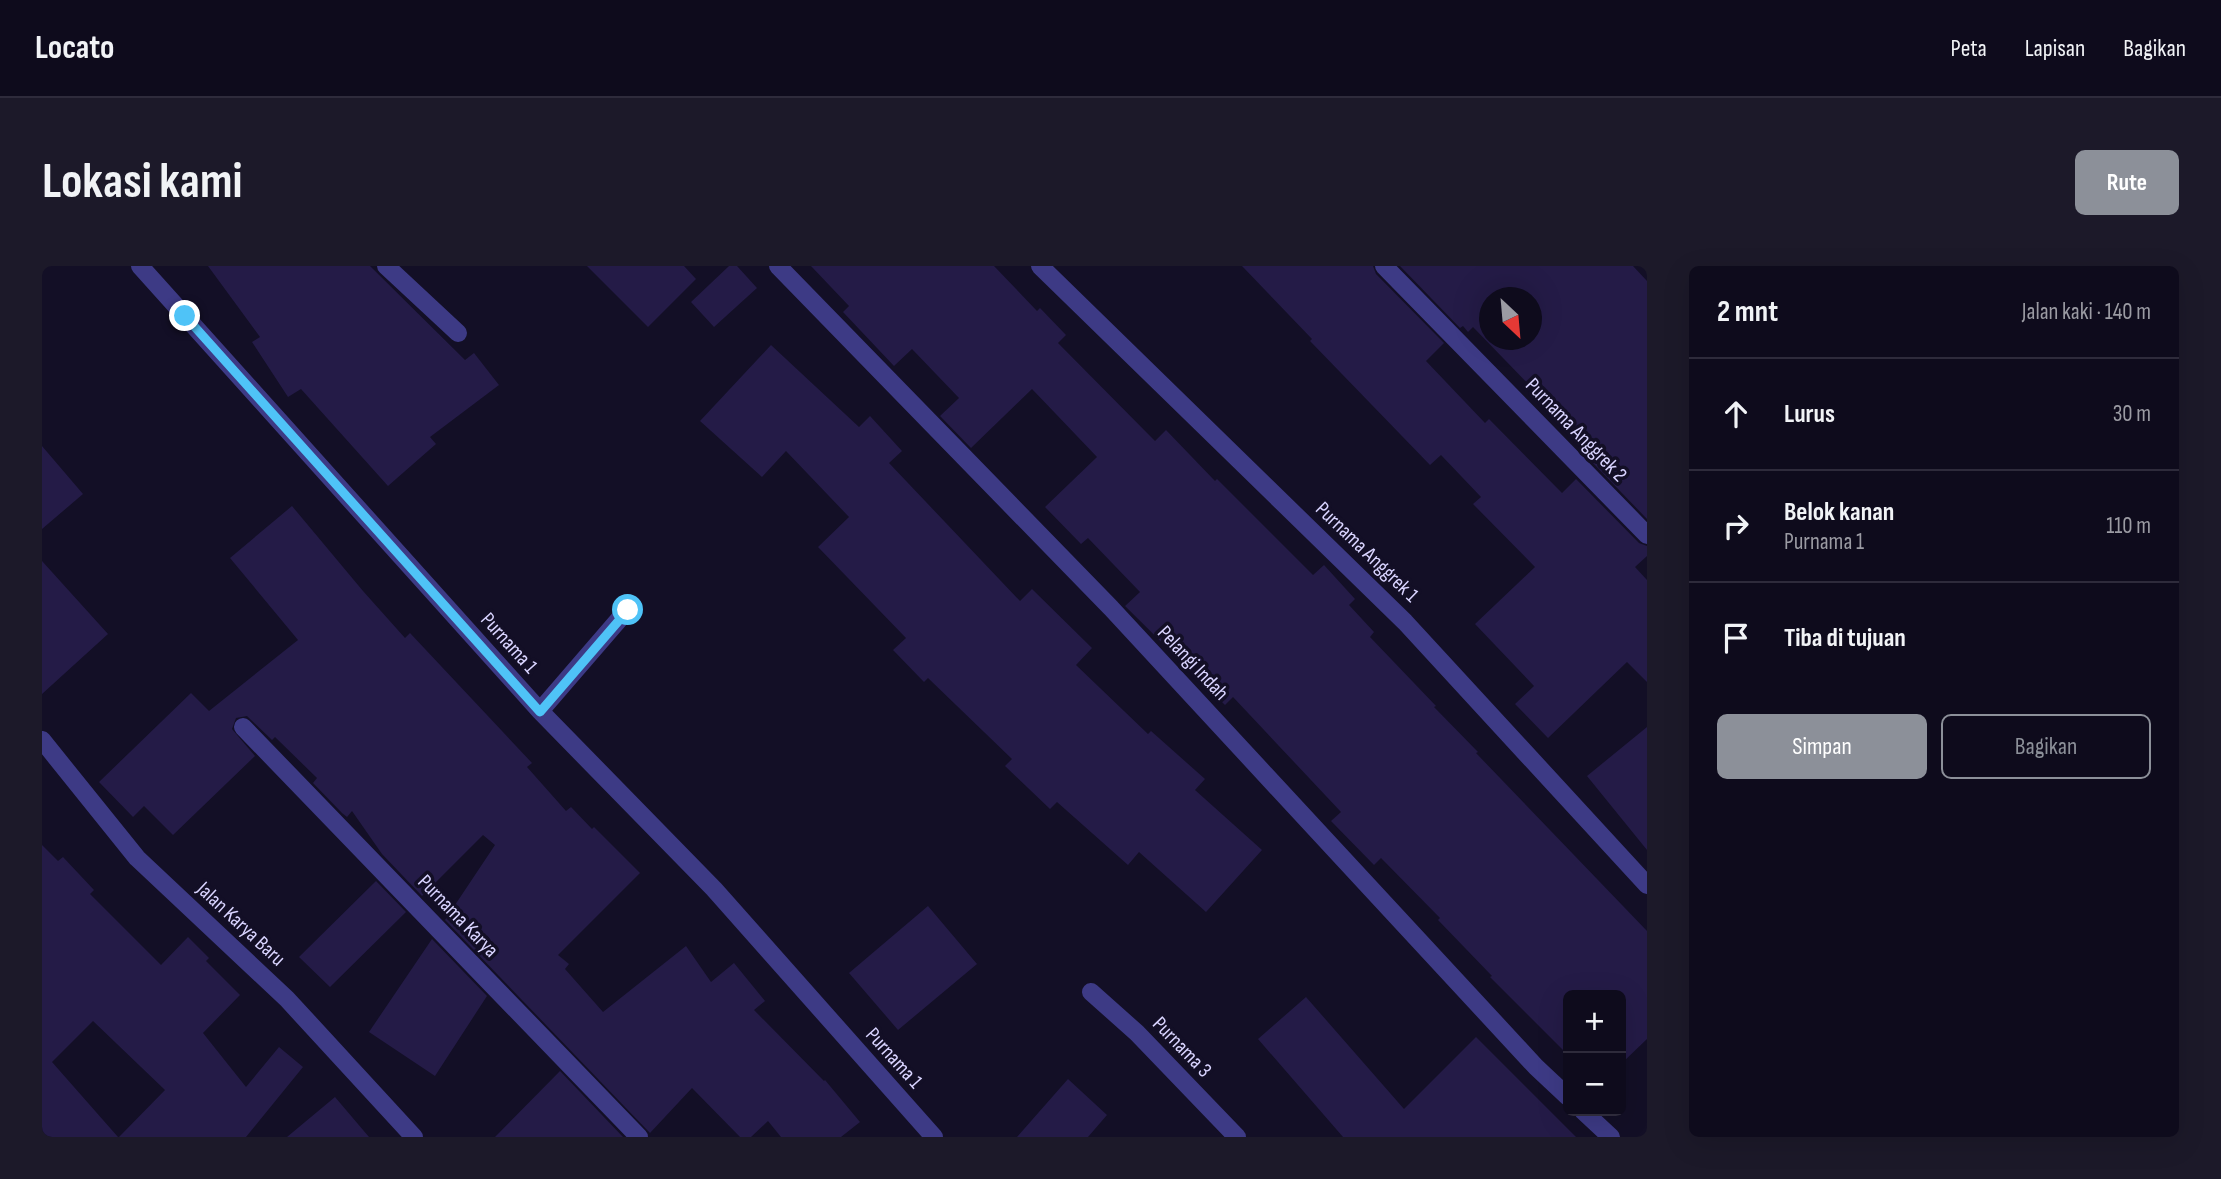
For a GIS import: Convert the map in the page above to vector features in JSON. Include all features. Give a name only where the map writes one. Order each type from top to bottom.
[{"type":"street","name":"Purnama 1","points":[[140,266],[540,712],[714,889],[934,1137]]},
{"type":"street","points":[[386,266],[458,333]]},
{"type":"street","name":"Pelangi Indah","points":[[778,266],[1111,608],[1536,1067],[1563,1092]]},
{"type":"street","name":"Purnama Anggrek 1","points":[[1040,266],[1405,622],[1647,885]]},
{"type":"street","name":"Purnama Anggrek 2","points":[[1384,266],[1647,535]]},
{"type":"street","points":[[540,712],[628,610]]},
{"type":"street","name":"Purnama Karya","points":[[243,727],[639,1137]]},
{"type":"street","name":"Jalan Karya Baru","points":[[42,740],[137,858],[287,999],[414,1137]]},
{"type":"street","name":"Purnama 3","points":[[1091,992],[1137,1033],[1237,1137]]},
{"type":"street","points":[[1588,1116],[1610,1136]]},
{"type":"building","points":[[208,266],[370,266],[465,360],[474,353],[499,385],[430,437],[436,444],[388,486],[301,389],[288,397],[252,342],[260,337]]},
{"type":"building","points":[[587,266],[684,266],[696,279],[648,327]]},
{"type":"building","points":[[729,266],[737,266],[757,288],[714,327],[691,302]]},
{"type":"building","points":[[811,266],[994,266],[1037,311],[1040,308],[1066,335],[1058,343],[1155,441],[1166,430],[1313,575],[1324,565],[1355,599],[1349,605],[1374,632],[1370,637],[1478,752],[1476,753],[1647,931],[1647,1039],[1626,1059],[1626,990],[1563,990],[1563,1050],[1490,977],[1492,976],[1438,920],[1440,918],[1381,858],[1374,865],[1331,821],[1341,812],[1233,697],[1225,705],[1125,606],[1140,592],[1088,538],[1081,544],[1045,507],[1097,457],[1032,389],[971,448],[940,416],[959,398],[912,349],[894,366],[843,312],[849,306]]},
{"type":"building","points":[[1242,266],[1373,266],[1376,274],[1444,343],[1426,361],[1485,423],[1489,419],[1562,493],[1576,479],[1639,543],[1647,546],[1647,556],[1635,567],[1647,580],[1647,682],[1627,662],[1548,738],[1515,704],[1534,686],[1475,624],[1535,567],[1473,504],[1481,497],[1441,455],[1430,465]]},
{"type":"building","points":[[1400,266],[1633,266],[1647,281],[1647,519],[1593,463],[1599,457],[1495,350],[1542,350],[1542,287],[1479,287],[1479,333],[1473,327],[1468,332],[1463,326],[1460,328]]},
{"type":"building","points":[[771,345],[859,427],[870,416],[902,451],[889,463],[1020,601],[1032,589],[1092,648],[1076,665],[1148,734],[1151,731],[1205,779],[1195,790],[1262,850],[1206,912],[1139,852],[1128,865],[1057,802],[1050,809],[1005,766],[1012,759],[928,678],[924,682],[893,650],[906,638],[818,547],[849,517],[786,451],[762,477],[700,421]]},
{"type":"building","points":[[42,446],[83,494],[42,529]]},
{"type":"building","points":[[292,506],[405,638],[410,633],[532,763],[527,767],[566,811],[571,807],[640,873],[558,955],[569,964],[565,969],[603,1012],[686,946],[711,982],[734,963],[765,1001],[754,1010],[825,1080],[860,1122],[841,1137],[781,1137],[768,1121],[751,1137],[740,1137],[692,1088],[650,1133],[445,920],[495,845],[483,835],[422,896],[382,854],[352,811],[347,817],[342,813],[313,783],[317,778],[275,737],[272,740],[247,716],[236,718],[232,729],[255,756],[173,835],[144,806],[133,817],[99,782],[191,693],[209,711],[298,640],[230,558]]},
{"type":"building","points":[[42,561],[108,634],[42,694]]},
{"type":"building","points":[[1647,727],[1647,850],[1587,776]]},
{"type":"building","points":[[42,845],[58,861],[63,857],[94,890],[90,894],[161,965],[188,937],[209,958],[206,961],[240,995],[203,1033],[246,1087],[279,1047],[303,1067],[246,1137],[119,1137],[165,1090],[93,1021],[52,1062],[118,1137],[42,1137]]},
{"type":"building","points":[[376,881],[406,912],[330,987],[299,957]]},
{"type":"building","points":[[928,906],[977,964],[898,1030],[849,973]]},
{"type":"building","points":[[432,939],[487,996],[435,1076],[369,1032]]},
{"type":"building","points":[[1306,997],[1404,1109],[1476,1037],[1576,1137],[1343,1137],[1258,1039]]},
{"type":"building","points":[[560,1071],[623,1137],[495,1137]]},
{"type":"building","points":[[1068,1079],[1107,1115],[1088,1137],[1017,1137]]},
{"type":"building","points":[[335,1097],[369,1137],[287,1137]]},
{"type":"route","points":[[185,316],[540,712],[628,610]]}]
